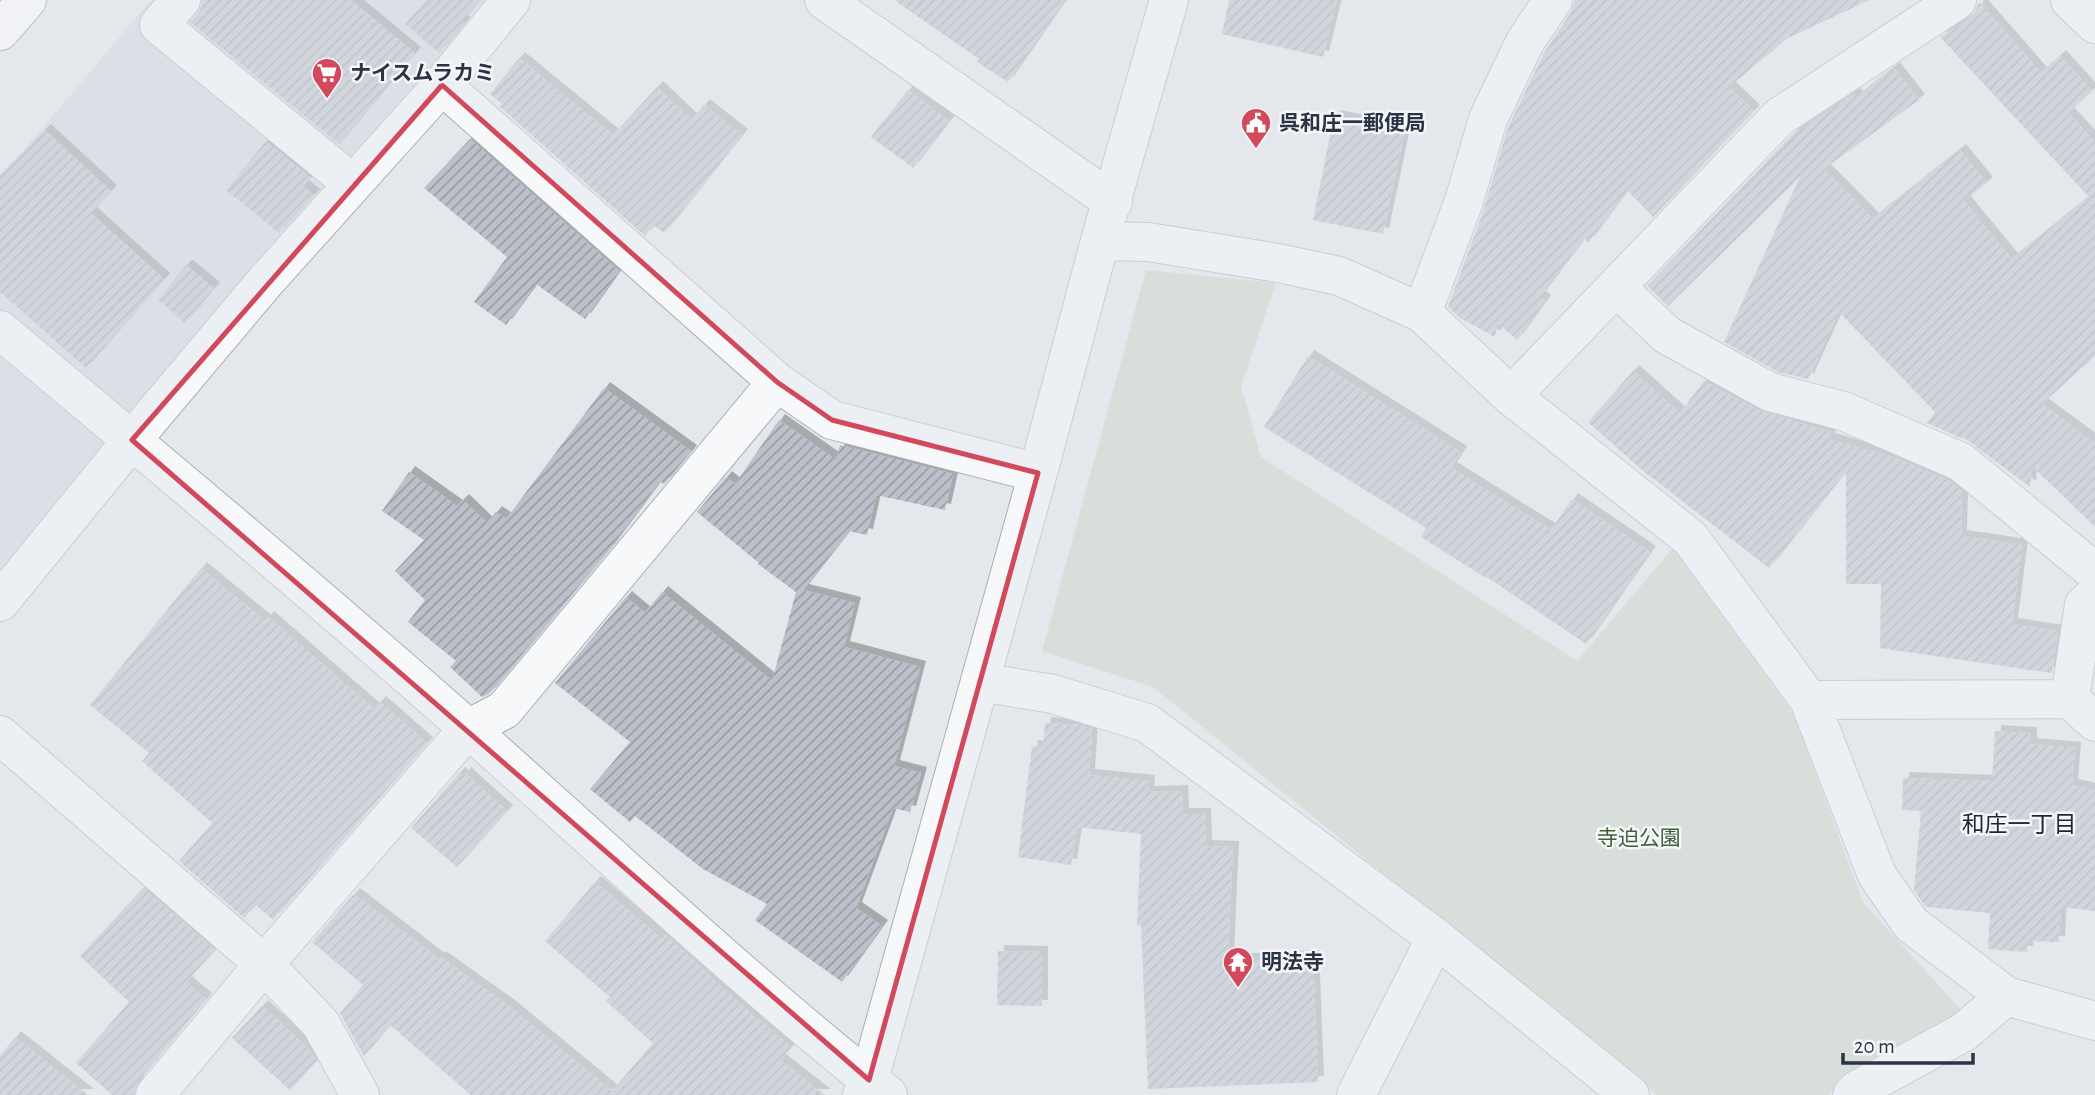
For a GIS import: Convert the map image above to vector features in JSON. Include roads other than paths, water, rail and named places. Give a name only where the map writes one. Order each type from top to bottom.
[{"type":"highway","points":[[0,31],[27,0]]},
{"type":"street","points":[[0,602],[265,282],[339,172],[442,85],[511,0]]},
{"type":"street","points":[[824,0],[1113,202]]},
{"type":"street","points":[[0,330],[468,729],[873,1090],[980,682],[1100,241],[1169,0]]},
{"type":"street","points":[[1422,313],[1464,201],[1488,119],[1525,42],[1553,0]]},
{"type":"street","points":[[1511,396],[1779,117],[1957,0]]},
{"type":"street","points":[[2070,0],[2095,24]]},
{"type":"street","points":[[176,5],[159,25],[339,172]]},
{"type":"street","points":[[442,85],[777,382],[832,420],[1038,473]]},
{"type":"street","points":[[1100,241],[1148,242],[1278,263],[1339,276],[1422,313],[1511,396],[1690,538],[1809,700],[1877,875],[1912,924],[2006,996],[2095,1021]]},
{"type":"street","points":[[1616,287],[1667,335],[1770,392],[1843,411],[1962,462],[2095,572]]},
{"type":"street","points":[[155,1095],[264,964],[468,729],[503,710],[777,382]]},
{"type":"street","points":[[1809,700],[2083,711],[2084,605],[2095,595]]},
{"type":"street","points":[[980,682],[1053,694],[1147,723],[1436,938],[1630,1095]]},
{"type":"street","points":[[0,735],[264,964],[321,1024],[360,1095]]},
{"type":"street","points":[[1356,1095],[1436,938]]},
{"type":"street","points":[[1852,1095],[1965,1032],[2006,996]]},
{"type":"place","name":"ナイスムラカミ","points":[[327,100]]},
{"type":"place","name":"呉和庄一郵便局","points":[[1256,150]]},
{"type":"place","name":"明法寺","points":[[1238,989]]},
{"type":"district","name":"和庄一丁目","points":[[2019,824]]},
{"type":"park label","name":"寺迫公園","points":[[1639,838]]}]
